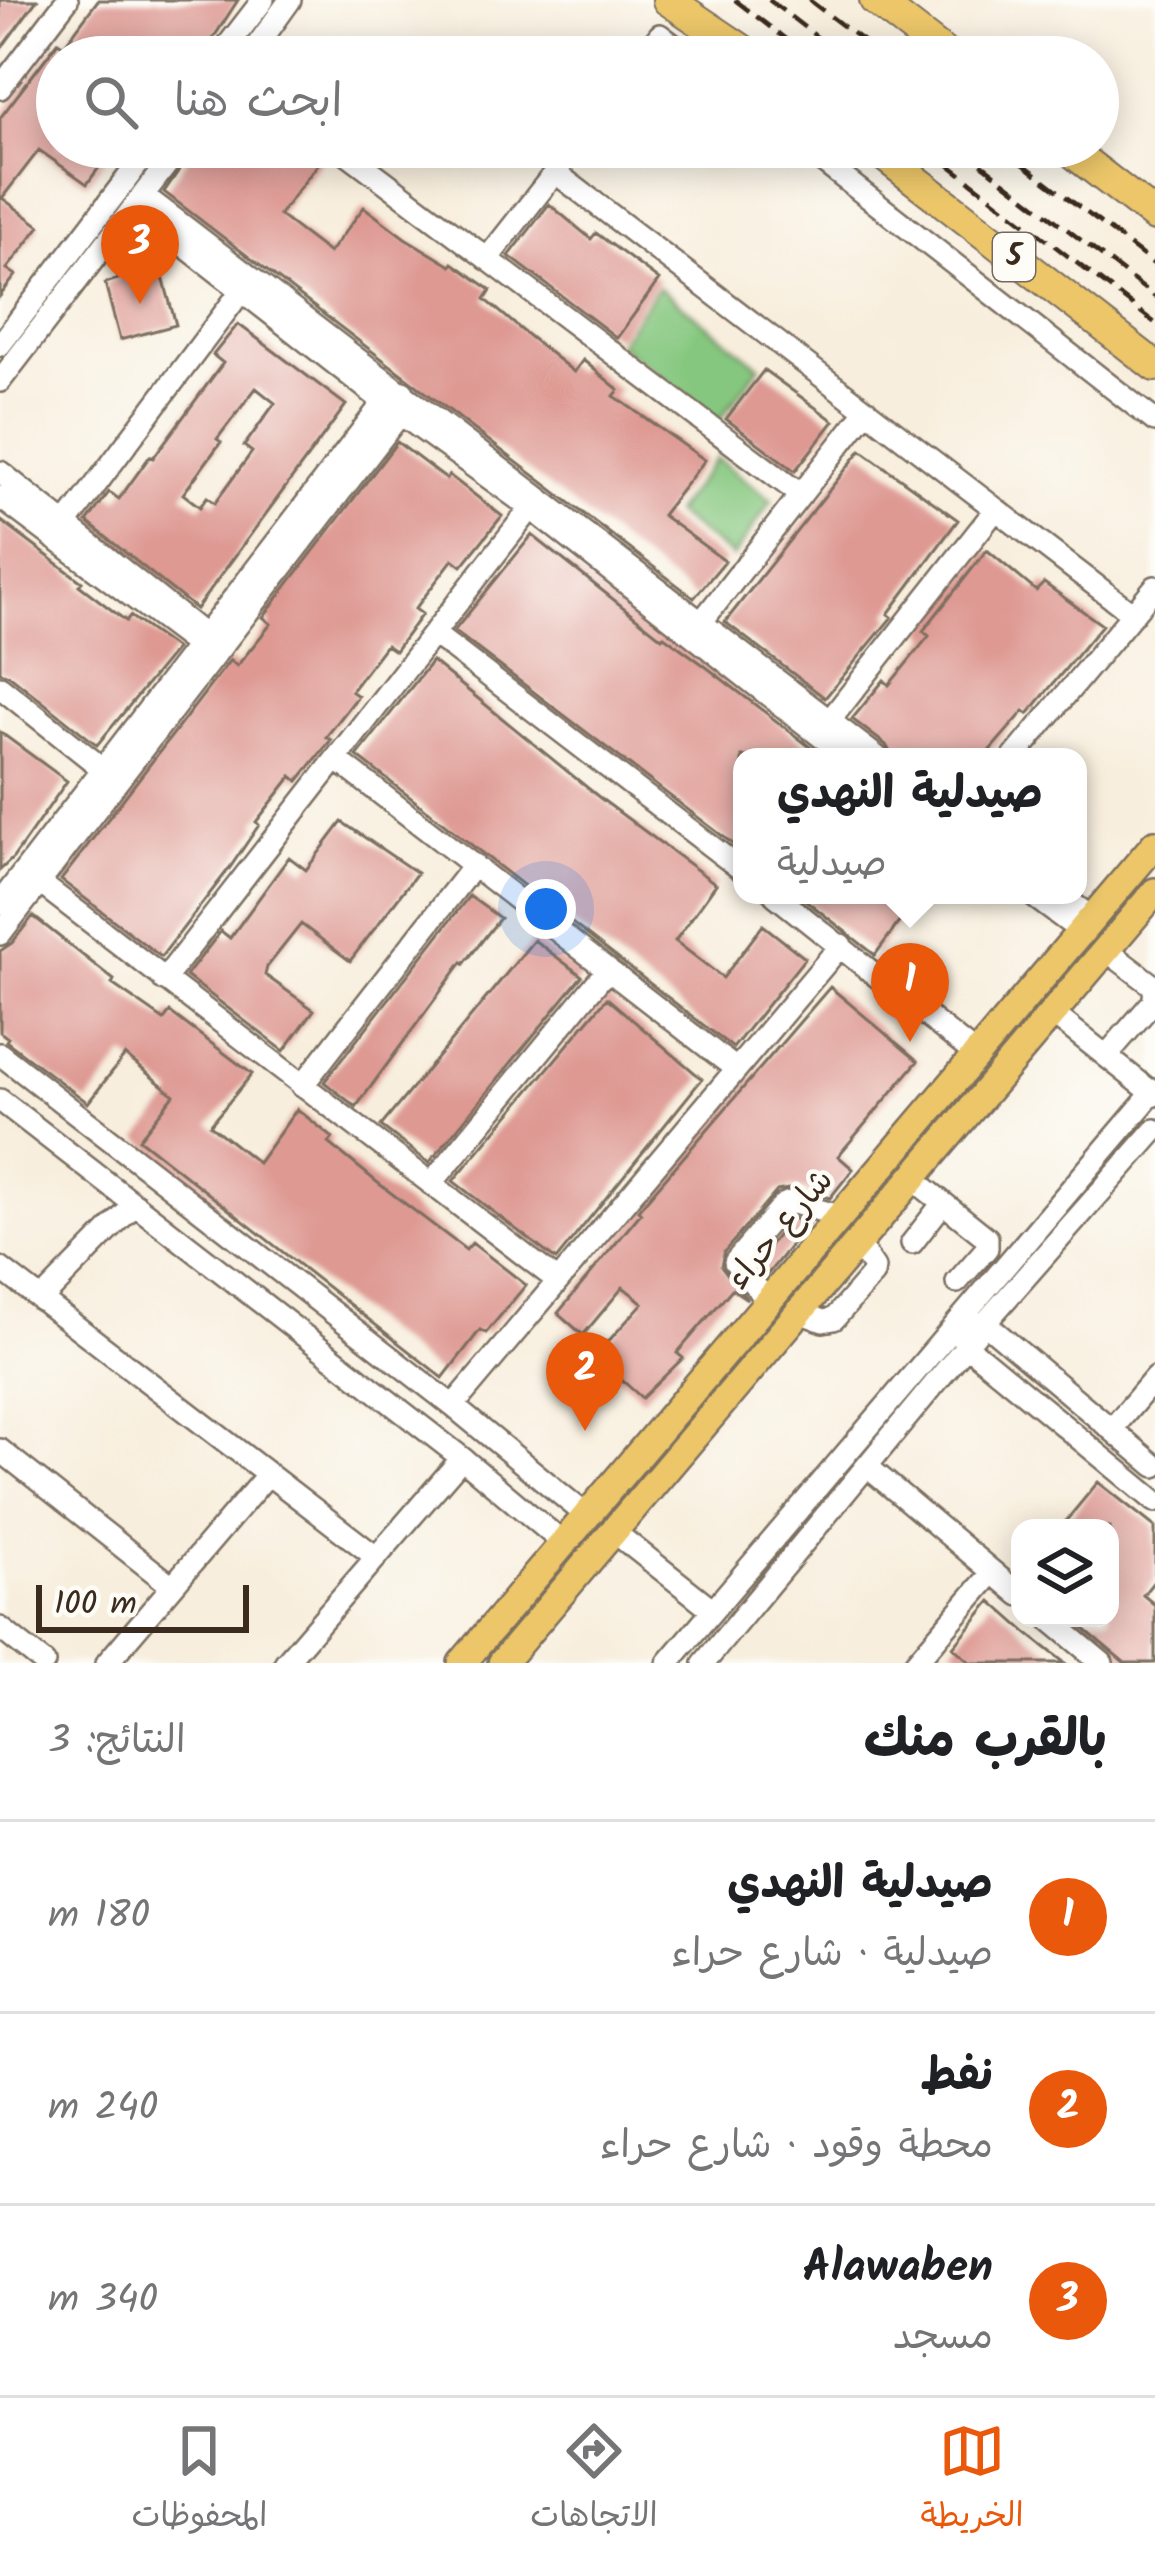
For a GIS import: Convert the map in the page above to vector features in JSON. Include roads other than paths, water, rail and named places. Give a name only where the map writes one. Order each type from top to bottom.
[{"type":"highway","points":[[668,0],[723,36]]},
{"type":"highway","points":[[684,0],[729,36]]},
{"type":"highway","points":[[875,0],[922,36]]},
{"type":"highway","name":"5","points":[[900,168],[1149,364]]},
{"type":"highway","points":[[1093,168],[1155,216]]},
{"type":"main road","name":"شارع حراء","points":[[461,1663],[1155,844]]},
{"type":"main road","name":"شارع حراء","points":[[506,1661],[1155,892]]},
{"type":"street","points":[[37,36],[67,0]]},
{"type":"street","points":[[236,36],[263,0]]},
{"type":"street","points":[[264,36],[290,0]]},
{"type":"street","points":[[3,77],[36,37]]},
{"type":"street","points":[[0,345],[135,168]]},
{"type":"street","points":[[0,381],[164,168]]},
{"type":"street","points":[[367,168],[801,495]]},
{"type":"street","points":[[487,259],[560,168]]},
{"type":"street","points":[[831,168],[1155,421]]},
{"type":"street","points":[[556,173],[1133,614]]},
{"type":"street","points":[[139,201],[242,290],[703,620],[837,748]]},
{"type":"street","points":[[139,201],[531,508],[761,679],[830,720],[866,748]]},
{"type":"street","points":[[77,244],[95,259]]},
{"type":"street","points":[[61,532],[242,290]]},
{"type":"street","points":[[0,903],[396,402]]},
{"type":"street","points":[[703,620],[867,410]]},
{"type":"street","points":[[0,472],[61,532]]},
{"type":"street","points":[[0,496],[61,532],[208,643]]},
{"type":"street","points":[[164,980],[531,508]]},
{"type":"street","points":[[830,720],[996,509]]},
{"type":"street","points":[[1021,748],[1155,587]]},
{"type":"street","points":[[434,634],[733,863]]},
{"type":"street","points":[[0,934],[208,643]]},
{"type":"street","points":[[0,687],[103,770]]},
{"type":"street","points":[[336,759],[736,1069]]},
{"type":"street","points":[[302,1086],[473,865]]},
{"type":"street","points":[[40,884],[558,1281]]},
{"type":"street","points":[[787,904],[976,1055]]},
{"type":"street","points":[[1048,904],[1087,925]]},
{"type":"street","points":[[1068,904],[1087,925]]},
{"type":"street","points":[[453,1406],[841,945]]},
{"type":"street","points":[[1106,950],[1155,992],[1153,1002],[1106,1056]]},
{"type":"street","points":[[431,1184],[608,969]]},
{"type":"street","points":[[668,1663],[954,1322],[1154,1093],[1052,1013]]},
{"type":"street","points":[[0,1054],[453,1406],[586,1516]]},
{"type":"street","points":[[0,1100],[462,1458],[563,1543]]},
{"type":"street","points":[[43,1133],[65,1105]]},
{"type":"street","points":[[704,1663],[985,1323],[1155,1130]]},
{"type":"street","points":[[912,1178],[988,1243],[957,1282]]},
{"type":"street","points":[[912,1243],[943,1203]]},
{"type":"street","points":[[41,1300],[135,1204]]},
{"type":"street","points":[[768,1301],[735,1262],[783,1204],[840,1216]]},
{"type":"street","points":[[0,1268],[376,1557]]},
{"type":"street","points":[[954,1322],[985,1323],[1155,1466]]},
{"type":"street","points":[[954,1322],[967,1346],[1155,1501]]},
{"type":"street","points":[[1112,1430],[1155,1378]]},
{"type":"street","points":[[0,1450],[172,1586]]},
{"type":"street","points":[[285,1663],[462,1458]]},
{"type":"street","points":[[868,1468],[1011,1587]]},
{"type":"street","points":[[107,1663],[268,1474]]},
{"type":"street","points":[[613,1532],[713,1610]]},
{"type":"street","points":[[915,1663],[993,1572]]},
{"type":"street","points":[[1059,1627],[1102,1663]]},
{"type":"street","points":[[0,1628],[44,1663]]},
{"type":"railway","points":[[735,0],[782,36]]},
{"type":"railway","points":[[769,0],[816,36]]},
{"type":"railway","points":[[809,0],[856,36]]},
{"type":"railway","points":[[953,168],[1155,323]]},
{"type":"railway","points":[[987,168],[1155,297]]},
{"type":"railway","points":[[1028,168],[1155,265]]},
{"type":"place","name":"Alawaben","points":[[140,304]]},
{"type":"place","name":"صيدلية النهدي","points":[[910,1042]]},
{"type":"place","name":"نفط","points":[[585,1431]]}]
